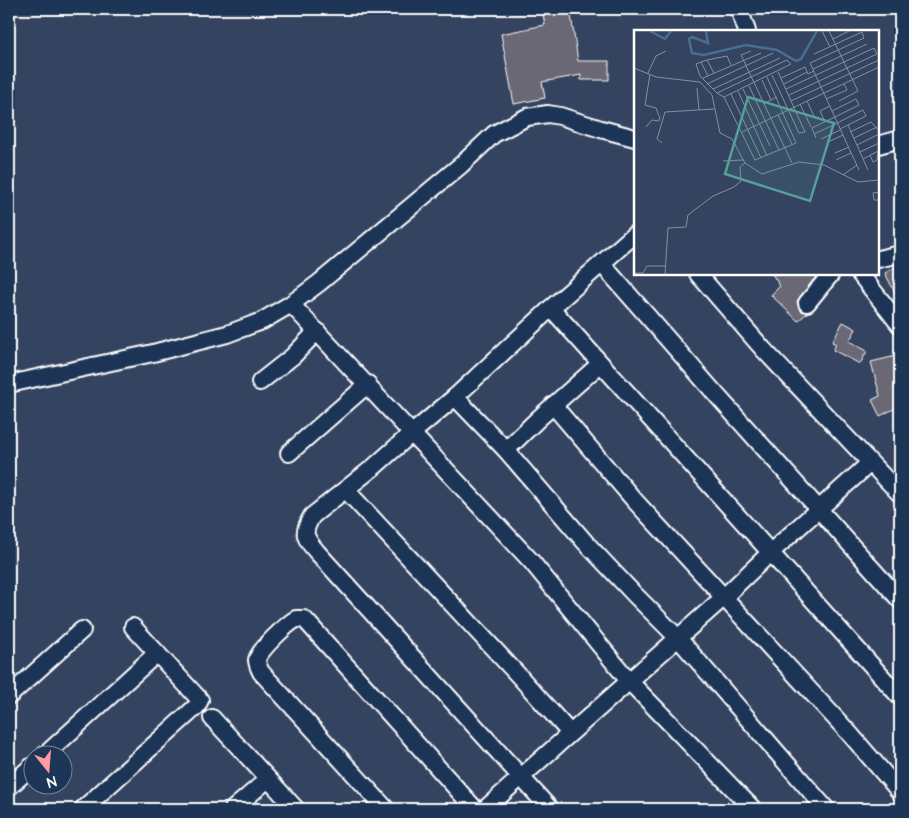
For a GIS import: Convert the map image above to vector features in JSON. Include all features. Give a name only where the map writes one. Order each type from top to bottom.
[{"type":"street","points":[[740,9],[747,30]]},
{"type":"street","points":[[9,384],[153,353],[227,334],[262,321],[291,304],[319,283],[461,165],[494,134],[517,121],[537,115],[560,116],[634,138]]},
{"type":"street","points":[[879,146],[900,139]]},
{"type":"street","points":[[550,809],[308,541],[305,532],[312,516],[346,490],[455,397],[551,308],[634,235]]},
{"type":"street","points":[[879,259],[900,254]]},
{"type":"street","points":[[602,264],[900,600]]},
{"type":"street","points":[[699,275],[763,349],[900,494]]},
{"type":"street","points":[[808,303],[830,275]]},
{"type":"street","points":[[861,275],[900,325]]},
{"type":"street","points":[[291,304],[368,384],[411,434],[530,561],[629,680],[744,806]]},
{"type":"street","points":[[551,308],[900,697]]},
{"type":"street","points":[[260,382],[293,356],[317,332]]},
{"type":"street","points":[[506,450],[600,364]]},
{"type":"street","points":[[289,453],[368,384]]},
{"type":"street","points":[[455,397],[506,450],[585,542],[678,638],[826,809]]},
{"type":"street","points":[[553,405],[635,501],[850,734],[900,792]]},
{"type":"street","points":[[485,809],[724,598],[771,552],[870,463]]},
{"type":"street","points":[[346,490],[486,639],[570,733]]},
{"type":"street","points":[[386,809],[261,672],[258,666],[257,661],[260,652],[296,619],[300,618],[307,622],[475,809]]},
{"type":"street","points":[[89,807],[197,706],[200,700],[133,627]]},
{"type":"street","points":[[9,696],[82,630]]},
{"type":"street","points":[[55,746],[157,653]]},
{"type":"street","points":[[212,718],[296,809]]},
{"type":"street","points":[[9,787],[22,775]]},
{"type":"street","points":[[234,809],[268,779]]},
{"type":"building","points":[[542,9],[570,9],[578,61],[609,61],[609,80],[581,80],[581,75],[542,82],[545,98],[514,104],[501,34],[545,25]]},
{"type":"building","points":[[900,265],[900,303],[885,273]]},
{"type":"building","points":[[773,275],[817,275],[797,301],[800,310],[807,313],[798,321],[771,295],[780,286]]},
{"type":"building","points":[[843,322],[856,329],[849,341],[867,351],[860,364],[833,350],[836,344],[832,342]]},
{"type":"building","points":[[900,355],[900,406],[880,416],[872,400],[880,396],[871,362]]}]
